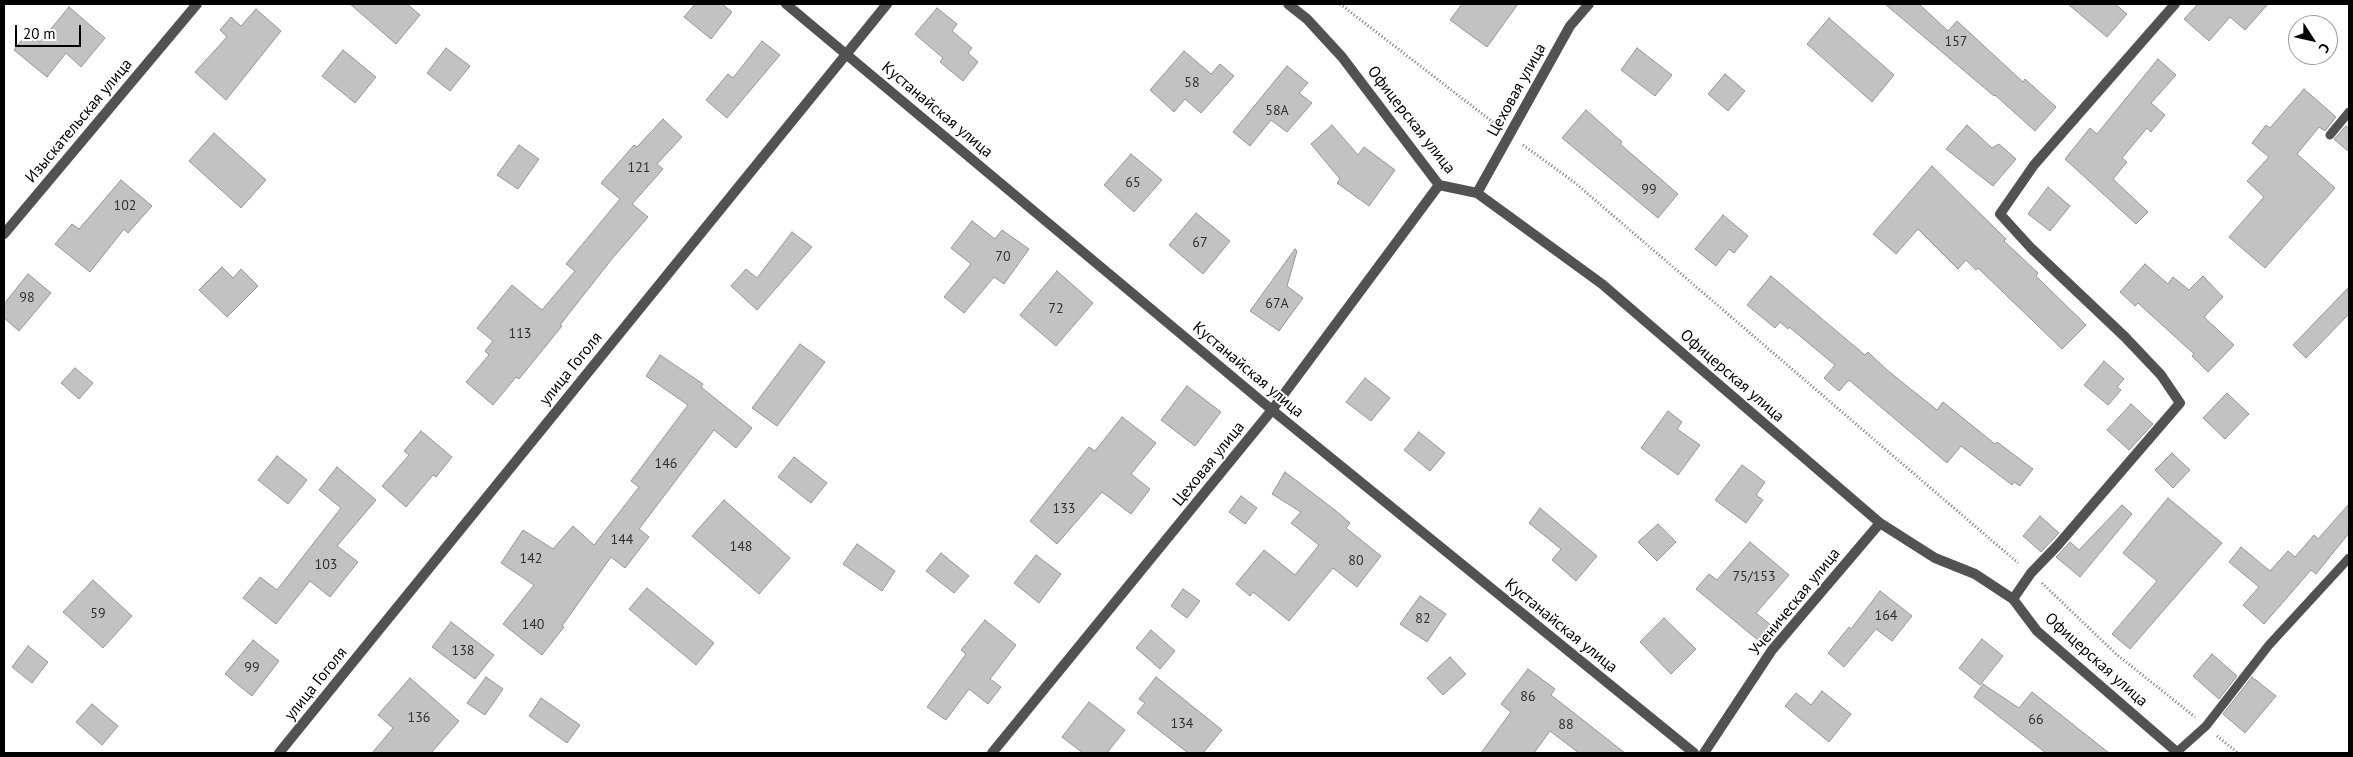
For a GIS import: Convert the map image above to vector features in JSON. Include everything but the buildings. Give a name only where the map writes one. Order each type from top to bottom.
[{"type":"street","name":"Изыскательская улица","points":[[4,234],[197,4]]},
{"type":"street","name":"Кустанайская улица","points":[[786,4],[1272,410],[1694,753]]},
{"type":"street","name":"улица Гоголя","points":[[279,753],[845,53],[887,4]]},
{"type":"street","name":"Офицерская улица","points":[[1288,4],[1307,19],[1342,57],[1439,186],[1477,193],[1602,284],[1880,523],[1935,558],[1975,574],[2014,599],[2037,632],[2178,753]]},
{"type":"street","name":"Цеховая улица","points":[[1477,193],[1570,26],[1589,4]]},
{"type":"street","points":[[2014,599],[2031,573],[2057,546],[2180,403],[2161,375],[2131,343],[2031,248],[2000,214],[2034,165],[2174,4]]},
{"type":"street","name":"Цеховая улица","points":[[992,753],[1272,410],[1439,186]]},
{"type":"street","name":"Ученическая улица","points":[[1704,753],[1772,650],[1880,523]]},
{"type":"lane","points":[[2330,135],[2349,112]]},
{"type":"lane","points":[[2178,753],[2206,726],[2269,645],[2349,558]]},
{"type":"path","points":[[1340,4],[1509,135],[1574,182],[1964,518],[2031,573],[2116,654],[2238,753]]}]
